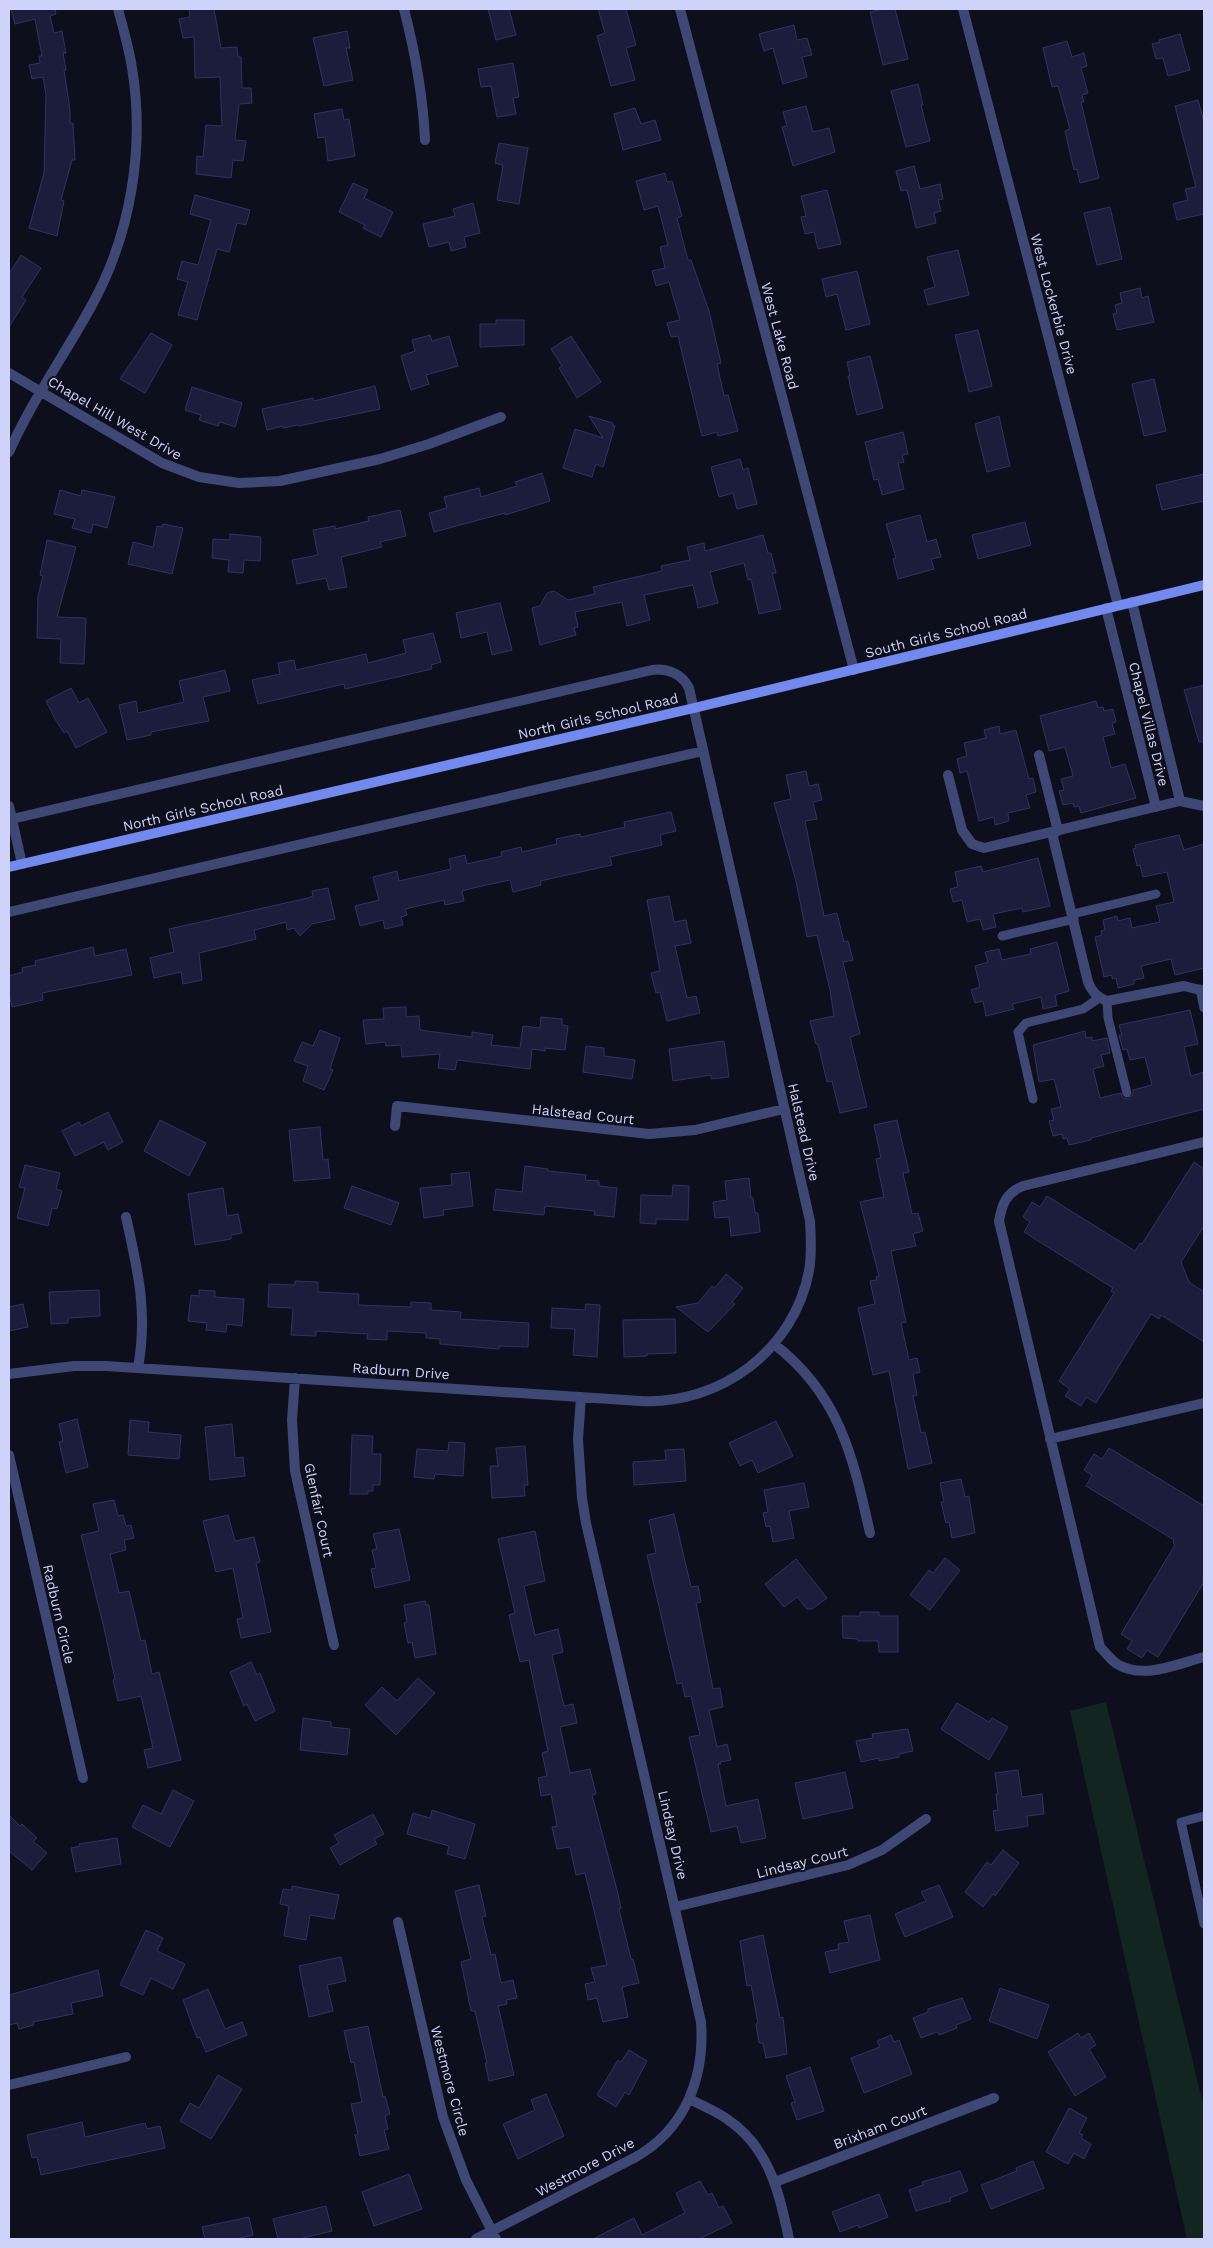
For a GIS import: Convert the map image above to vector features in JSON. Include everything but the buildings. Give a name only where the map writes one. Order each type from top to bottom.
[{"type":"main road","name":"South Girls School Road","points":[[694,708],[1204,584]]},
{"type":"main road","name":"North Girls School Road","points":[[9,867],[694,708]]},
{"type":"street","points":[[9,452],[104,282],[122,229],[130,198],[135,166],[137,125],[132,69],[118,9]]},
{"type":"street","points":[[404,9],[419,79],[424,112],[424,140]]},
{"type":"street","name":"West Lake Road","points":[[680,9],[854,670]]},
{"type":"street","name":"West Lockerbie Drive","points":[[963,9],[1118,606]]},
{"type":"street","name":"Chapel Hill West Drive","points":[[9,373],[162,463],[199,477],[240,483],[280,481],[380,459],[429,444],[501,417]]},
{"type":"street","points":[[1132,602],[1180,801]]},
{"type":"street","name":"Chapel Villas Drive","points":[[948,774],[962,830],[972,844],[984,848],[1156,807],[1106,608]]},
{"type":"street","name":"North Girls School Road","points":[[12,819],[652,670],[667,670],[676,674],[689,688],[694,708]]},
{"type":"street","name":"Halstead Drive","points":[[694,708],[810,1221],[812,1246],[809,1270],[800,1302],[774,1344]]},
{"type":"street","points":[[9,912],[703,751]]},
{"type":"street","points":[[1039,755],[1088,982],[1092,991],[1103,1000],[1184,986],[1202,990]]},
{"type":"street","points":[[1156,807],[1180,801],[1204,806]]},
{"type":"street","points":[[9,806],[22,864]]},
{"type":"street","name":"Halstead Court","points":[[395,1126],[397,1106],[649,1134],[695,1130],[784,1109]]},
{"type":"street","points":[[1204,1142],[1023,1186],[1011,1193],[1002,1205],[1000,1227],[1100,1647],[1118,1665],[1137,1671],[1152,1670],[1204,1657]]},
{"type":"street","points":[[126,1217],[142,1294],[143,1334],[138,1368]]},
{"type":"street","points":[[774,1344],[793,1360],[814,1384],[837,1418],[857,1472],[870,1533]]},
{"type":"street","name":"Radburn Drive","points":[[9,1374],[74,1366],[138,1368],[657,1402],[699,1395],[722,1385],[744,1372],[774,1344]]},
{"type":"street","name":"Glenfair Court","points":[[295,1378],[292,1420],[295,1471],[334,1645]]},
{"type":"street","name":"Lindsay Drive","points":[[581,1397],[578,1439],[581,1490],[586,1523],[702,2031],[700,2066],[690,2099]]},
{"type":"street","points":[[1050,1440],[1204,1403]]},
{"type":"street","name":"Radburn Circle","points":[[9,1455],[83,1778]]},
{"type":"street","name":"Lindsay Court","points":[[675,1907],[848,1865],[882,1850],[926,1819]]},
{"type":"street","name":"Westmore Circle","points":[[398,1922],[443,2117],[466,2180],[494,2235]]},
{"type":"street","points":[[9,2085],[126,2057]]},
{"type":"street","name":"Brixham Court","points":[[775,2182],[994,2098]]},
{"type":"street","points":[[690,2099],[728,2120],[760,2150],[775,2182],[789,2239]]},
{"type":"street","name":"Westmore Drive","points":[[476,2239],[494,2235],[641,2154],[661,2139],[672,2127],[690,2099]]},
{"type":"lane","points":[[1002,936],[1156,894]]},
{"type":"lane","points":[[1202,990],[1204,1008]]},
{"type":"lane","points":[[1033,1099],[1018,1032],[1026,1023],[1083,1009],[1103,1000],[1127,1093]]},
{"type":"lane","points":[[1204,1816],[1181,1822],[1204,1924]]},
{"type":"green space","points":[[1106,1702],[1204,2108],[1204,2239],[1187,2239],[1070,1711]]}]
